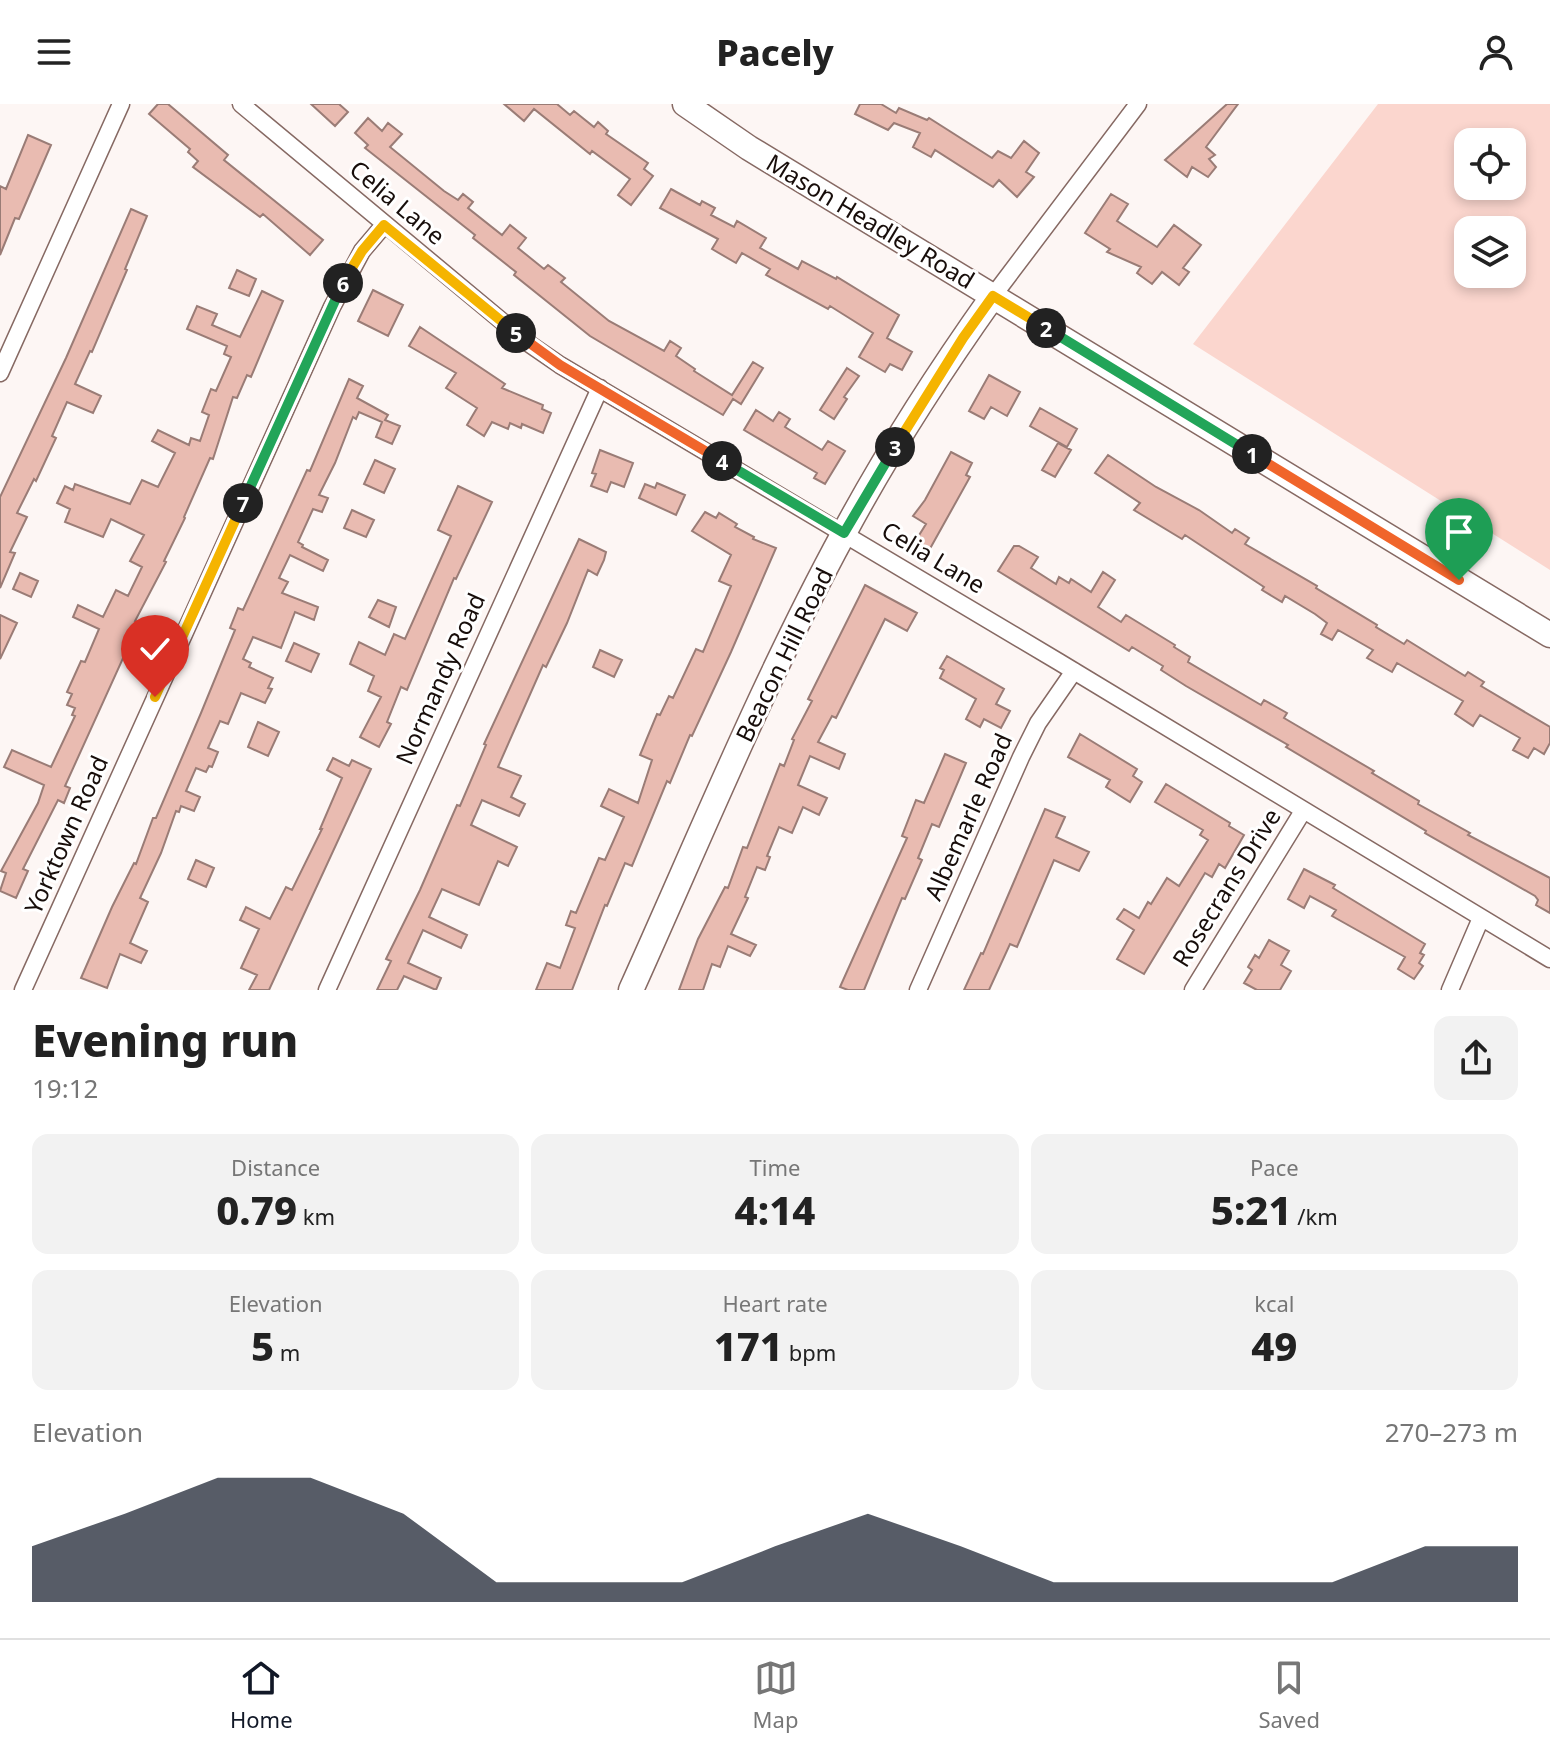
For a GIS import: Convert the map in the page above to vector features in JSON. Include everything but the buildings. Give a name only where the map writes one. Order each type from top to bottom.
[{"type":"main road","name":"Mason Headley Road","points":[[685,104],[749,148],[1550,635]]},
{"type":"main road","name":"Beacon Hill Road","points":[[631,990],[781,657],[844,533],[911,420],[993,296]]},
{"type":"street","points":[[0,373],[121,104]]},
{"type":"street","name":"Celia Lane","points":[[241,104],[528,343],[1550,959]]},
{"type":"street","name":"Beacon Hill Road","points":[[993,296],[1138,104]]},
{"type":"street","name":"Yorktown Road","points":[[23,990],[332,307],[362,251],[384,225]]},
{"type":"street","name":"Normandy Road","points":[[327,990],[600,388]]},
{"type":"street","name":"Albemarle Road","points":[[918,990],[1021,757],[1038,723],[1074,671]]},
{"type":"street","name":"Rosecrans Drive","points":[[1193,990],[1303,811]]},
{"type":"street","points":[[1450,990],[1481,918]]},
{"type":"shaded area","points":[[1378,104],[1550,104],[1550,570],[1193,344]]},
{"type":"route","points":[[155,697],[347,276],[362,251],[384,225],[528,343],[560,365],[844,533],[911,420],[993,296],[1459,580]]}]
